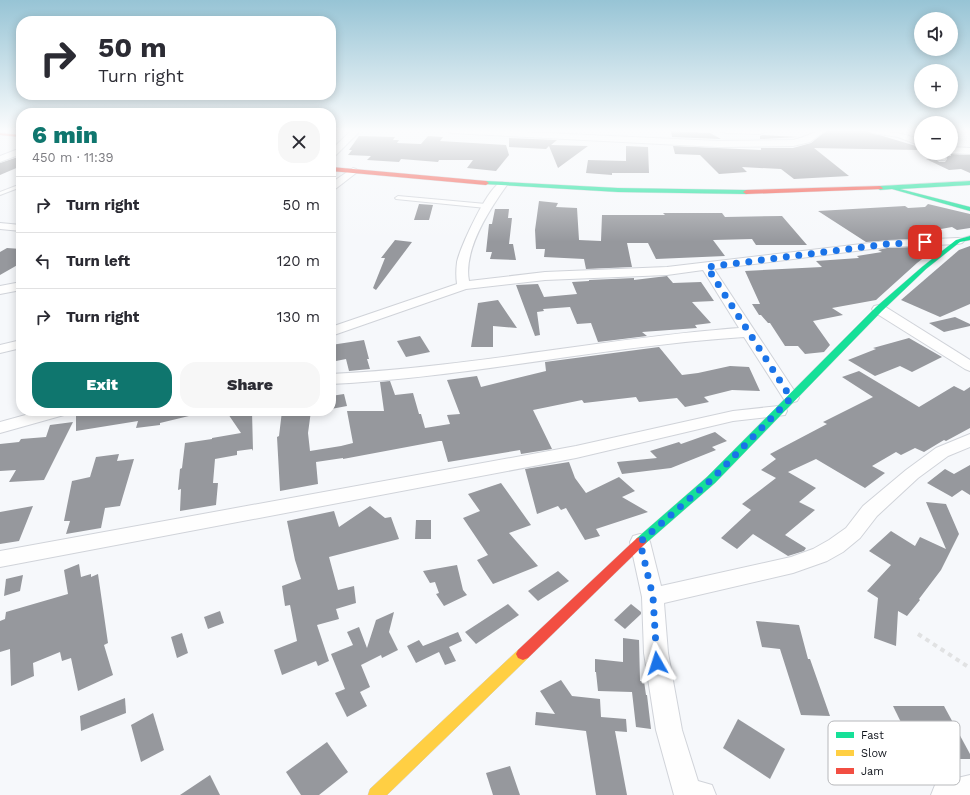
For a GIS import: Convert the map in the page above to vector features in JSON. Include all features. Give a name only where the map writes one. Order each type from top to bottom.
[{"type":"main road","points":[[336,169],[502,184],[698,192],[800,192],[970,183]]},
{"type":"main road","points":[[896,188],[970,209]]},
{"type":"main road","points":[[376,795],[640,542],[711,480],[879,310],[924,268],[958,241],[970,238]]},
{"type":"street","points":[[336,184],[353,171]]},
{"type":"street","points":[[464,286],[461,279],[462,270],[469,244],[486,206],[502,184]]},
{"type":"street","points":[[0,226],[16,228]]},
{"type":"street","points":[[336,330],[464,286],[532,277],[667,271],[887,244],[958,241]]},
{"type":"street","points":[[0,559],[576,452],[785,404],[749,332],[707,267]]},
{"type":"street","points":[[0,290],[16,287]]},
{"type":"street","points":[[879,310],[970,366]]},
{"type":"street","points":[[336,379],[391,376],[642,341],[708,334],[749,332]]},
{"type":"street","points":[[0,349],[16,345]]},
{"type":"street","points":[[0,428],[41,416]]},
{"type":"street","points":[[653,597],[793,565],[820,555],[836,546],[853,533],[870,512],[912,474],[942,452],[970,440]]},
{"type":"street","points":[[640,542],[653,597],[656,653],[669,730],[692,795]]},
{"type":"street","points":[[945,795],[970,789]]},
{"type":"lane","points":[[0,194],[16,187]]},
{"type":"lane","points":[[398,198],[486,206]]},
{"type":"path","points":[[918,634],[970,668]]},
{"type":"building","points":[[0,168],[16,168],[16,168],[0,175]]},
{"type":"building","points":[[468,168],[498,168],[496,171]]},
{"type":"building","points":[[587,168],[649,168],[649,173],[612,173],[612,175],[586,173]]},
{"type":"building","points":[[713,168],[743,168],[747,172],[719,174]]},
{"type":"building","points":[[763,168],[839,168],[849,176],[794,179],[781,169]]},
{"type":"building","points":[[945,168],[970,168],[970,173],[961,169],[949,170]]},
{"type":"building","points":[[539,201],[558,203],[556,207],[577,208],[579,240],[601,241],[602,215],[722,213],[725,217],[782,216],[807,245],[756,245],[752,239],[713,240],[725,256],[656,259],[648,243],[627,243],[632,267],[586,269],[584,259],[544,257],[545,249],[536,249],[535,230]]},
{"type":"building","points":[[419,204],[433,205],[429,220],[414,220]]},
{"type":"building","points":[[928,204],[970,214],[970,228],[957,230],[952,227],[919,233],[926,238],[866,242],[818,211],[905,206],[908,208],[925,207]]},
{"type":"building","points":[[495,209],[509,209],[508,218],[512,218],[509,244],[513,244],[516,260],[490,259],[492,252],[486,252],[489,224],[492,224]]},
{"type":"building","points":[[395,240],[412,242],[376,290],[373,288],[385,258],[381,258]]},
{"type":"building","points":[[939,246],[917,263],[876,300],[832,308],[843,315],[813,321],[830,345],[824,352],[805,354],[798,346],[785,346],[770,323],[759,315],[752,304],[760,304],[745,271],[822,267],[816,261],[859,258],[857,256],[882,252],[878,250],[887,248]]},
{"type":"building","points":[[970,246],[970,304],[940,317],[901,300],[959,250]]},
{"type":"building","points":[[7,248],[16,249],[16,266],[0,275],[0,252]]},
{"type":"building","points":[[667,276],[673,283],[701,282],[714,301],[692,302],[711,323],[695,325],[697,328],[642,332],[647,336],[598,342],[591,323],[577,324],[570,307],[543,309],[544,311],[537,312],[540,335],[535,336],[516,285],[538,284],[544,297],[577,294],[572,282],[634,278],[634,280]]},
{"type":"building","points":[[498,300],[517,328],[493,326],[493,347],[471,347],[478,303]]},
{"type":"building","points":[[955,317],[970,324],[970,326],[944,332],[929,323]]},
{"type":"building","points":[[420,336],[430,352],[406,357],[397,341]]},
{"type":"building","points":[[909,338],[942,357],[912,372],[900,366],[875,376],[848,360],[876,349],[873,348]]},
{"type":"building","points":[[364,340],[370,369],[349,371],[346,359],[336,361],[336,344]]},
{"type":"building","points":[[659,347],[682,375],[730,366],[749,367],[760,391],[732,390],[704,397],[709,402],[685,407],[677,398],[639,402],[636,397],[584,403],[582,400],[533,410],[552,449],[521,454],[520,450],[448,462],[442,441],[439,441],[343,459],[316,462],[318,484],[280,491],[277,437],[279,436],[281,416],[310,416],[308,433],[310,451],[353,443],[347,411],[384,411],[380,382],[390,381],[395,395],[413,393],[425,428],[450,424],[447,415],[460,414],[447,380],[477,376],[481,387],[546,371],[545,362]]},
{"type":"building","points":[[859,371],[919,407],[954,386],[964,391],[970,387],[970,428],[946,441],[944,440],[924,452],[915,448],[901,455],[896,452],[872,466],[885,473],[865,488],[816,459],[788,472],[816,488],[799,502],[815,510],[785,535],[806,548],[804,551],[788,556],[753,534],[737,549],[721,538],[751,510],[742,504],[776,478],[761,470],[776,459],[770,454],[827,424],[823,422],[873,397],[842,377]]},
{"type":"building","points":[[344,394],[347,406],[336,408],[336,395]]},
{"type":"building","points":[[76,416],[189,416],[160,423],[160,425],[136,428],[138,421],[76,431]]},
{"type":"building","points":[[229,416],[252,416],[253,451],[252,449],[237,451],[237,455],[215,459],[213,483],[218,483],[216,505],[180,511],[181,489],[178,490],[185,443],[241,433]]},
{"type":"building","points":[[73,422],[44,480],[9,482],[16,470],[0,471],[0,444],[19,442],[21,439],[46,437],[50,425]]},
{"type":"building","points":[[715,432],[727,441],[712,447],[716,450],[671,468],[622,474],[617,462],[657,458],[650,451],[679,442],[681,444]]},
{"type":"building","points":[[119,454],[117,461],[134,459],[120,506],[105,508],[101,528],[66,534],[70,521],[64,521],[72,481],[90,477],[96,457]]},
{"type":"building","points":[[569,462],[575,478],[586,493],[619,477],[635,491],[622,497],[648,512],[596,529],[600,536],[585,540],[566,508],[561,510],[558,506],[537,514],[525,469]]},
{"type":"building","points":[[970,465],[970,495],[962,490],[952,497],[927,483],[945,469],[954,474]]},
{"type":"building","points":[[501,483],[531,525],[509,533],[538,566],[493,584],[477,560],[488,555],[463,518],[480,511],[468,494]]},
{"type":"building","points":[[926,502],[946,504],[959,534],[941,570],[919,599],[920,600],[907,616],[898,611],[896,646],[874,638],[878,598],[867,591],[891,565],[869,551],[891,531],[915,546],[920,537],[946,549]]},
{"type":"building","points":[[33,506],[19,541],[0,544],[0,512]]},
{"type":"building","points":[[370,506],[385,518],[391,517],[399,539],[329,557],[338,590],[354,586],[356,603],[336,609],[339,619],[317,625],[329,661],[318,666],[316,661],[282,675],[274,650],[297,641],[290,605],[285,606],[282,586],[301,579],[295,560],[287,521],[334,511],[339,527]]},
{"type":"building","points":[[416,520],[431,520],[431,539],[415,539]]},
{"type":"building","points":[[79,564],[81,577],[91,574],[91,577],[98,574],[108,643],[104,645],[113,675],[78,691],[71,658],[62,661],[60,652],[33,663],[34,676],[11,686],[10,649],[0,652],[0,621],[5,619],[6,612],[68,594],[64,570]]},
{"type":"building","points":[[457,565],[463,590],[467,595],[444,606],[436,594],[439,593],[435,582],[430,583],[423,571]]},
{"type":"building","points":[[558,571],[569,581],[538,601],[528,591]]},
{"type":"building","points":[[23,575],[20,591],[4,596],[6,579]]},
{"type":"building","points":[[508,604],[519,615],[476,644],[465,632]]},
{"type":"building","points":[[631,604],[641,612],[641,614],[625,629],[614,620]]},
{"type":"building","points":[[220,611],[224,623],[208,629],[204,617]]},
{"type":"building","points":[[394,612],[389,632],[398,650],[382,658],[381,655],[361,665],[370,687],[360,692],[367,706],[347,717],[335,693],[345,689],[331,654],[353,645],[347,632],[359,627],[367,648],[376,620]]},
{"type":"building","points":[[756,621],[799,625],[808,659],[810,659],[830,716],[801,715],[780,649],[762,647]]},
{"type":"building","points":[[458,632],[462,641],[449,647],[456,661],[445,665],[439,652],[416,663],[407,646],[419,640],[423,646]]},
{"type":"building","points":[[182,633],[188,653],[177,658],[171,637]]},
{"type":"building","points":[[623,638],[639,640],[640,681],[644,681],[651,729],[636,727],[632,692],[598,691],[595,672],[595,659],[623,662]]},
{"type":"building","points":[[561,680],[572,696],[600,699],[601,717],[626,719],[627,732],[615,731],[627,795],[596,795],[586,731],[535,725],[536,712],[555,714],[540,691]]},
{"type":"building","points":[[125,698],[126,713],[81,731],[80,716]]},
{"type":"building","points":[[893,706],[944,706],[952,721],[900,721]]},
{"type":"building","points":[[153,713],[164,750],[141,762],[131,725]]},
{"type":"building","points":[[738,719],[785,749],[770,779],[723,748]]},
{"type":"building","points":[[960,736],[970,754],[970,759],[960,759]]},
{"type":"building","points":[[327,742],[348,772],[319,795],[301,795],[286,772]]},
{"type":"building","points":[[510,766],[520,795],[493,795],[486,773]]},
{"type":"building","points":[[210,775],[220,795],[180,795]]},
{"type":"traffic: fast","points":[[486,183],[618,190],[746,192]]},
{"type":"traffic: fast","points":[[880,188],[970,183]]},
{"type":"traffic: fast","points":[[895,189],[970,209]]},
{"type":"traffic: fast","points":[[641,541],[711,480],[879,309],[924,268],[958,241],[970,238]]},
{"type":"traffic: slow","points":[[376,795],[523,654]]},
{"type":"traffic: jam","points":[[336,169],[486,183]]},
{"type":"traffic: jam","points":[[746,192],[880,188]]},
{"type":"traffic: jam","points":[[523,654],[641,541]]},
{"type":"route","points":[[657,663],[653,597],[640,542],[711,480],[791,398],[707,267],[887,244],[925,242]]}]
